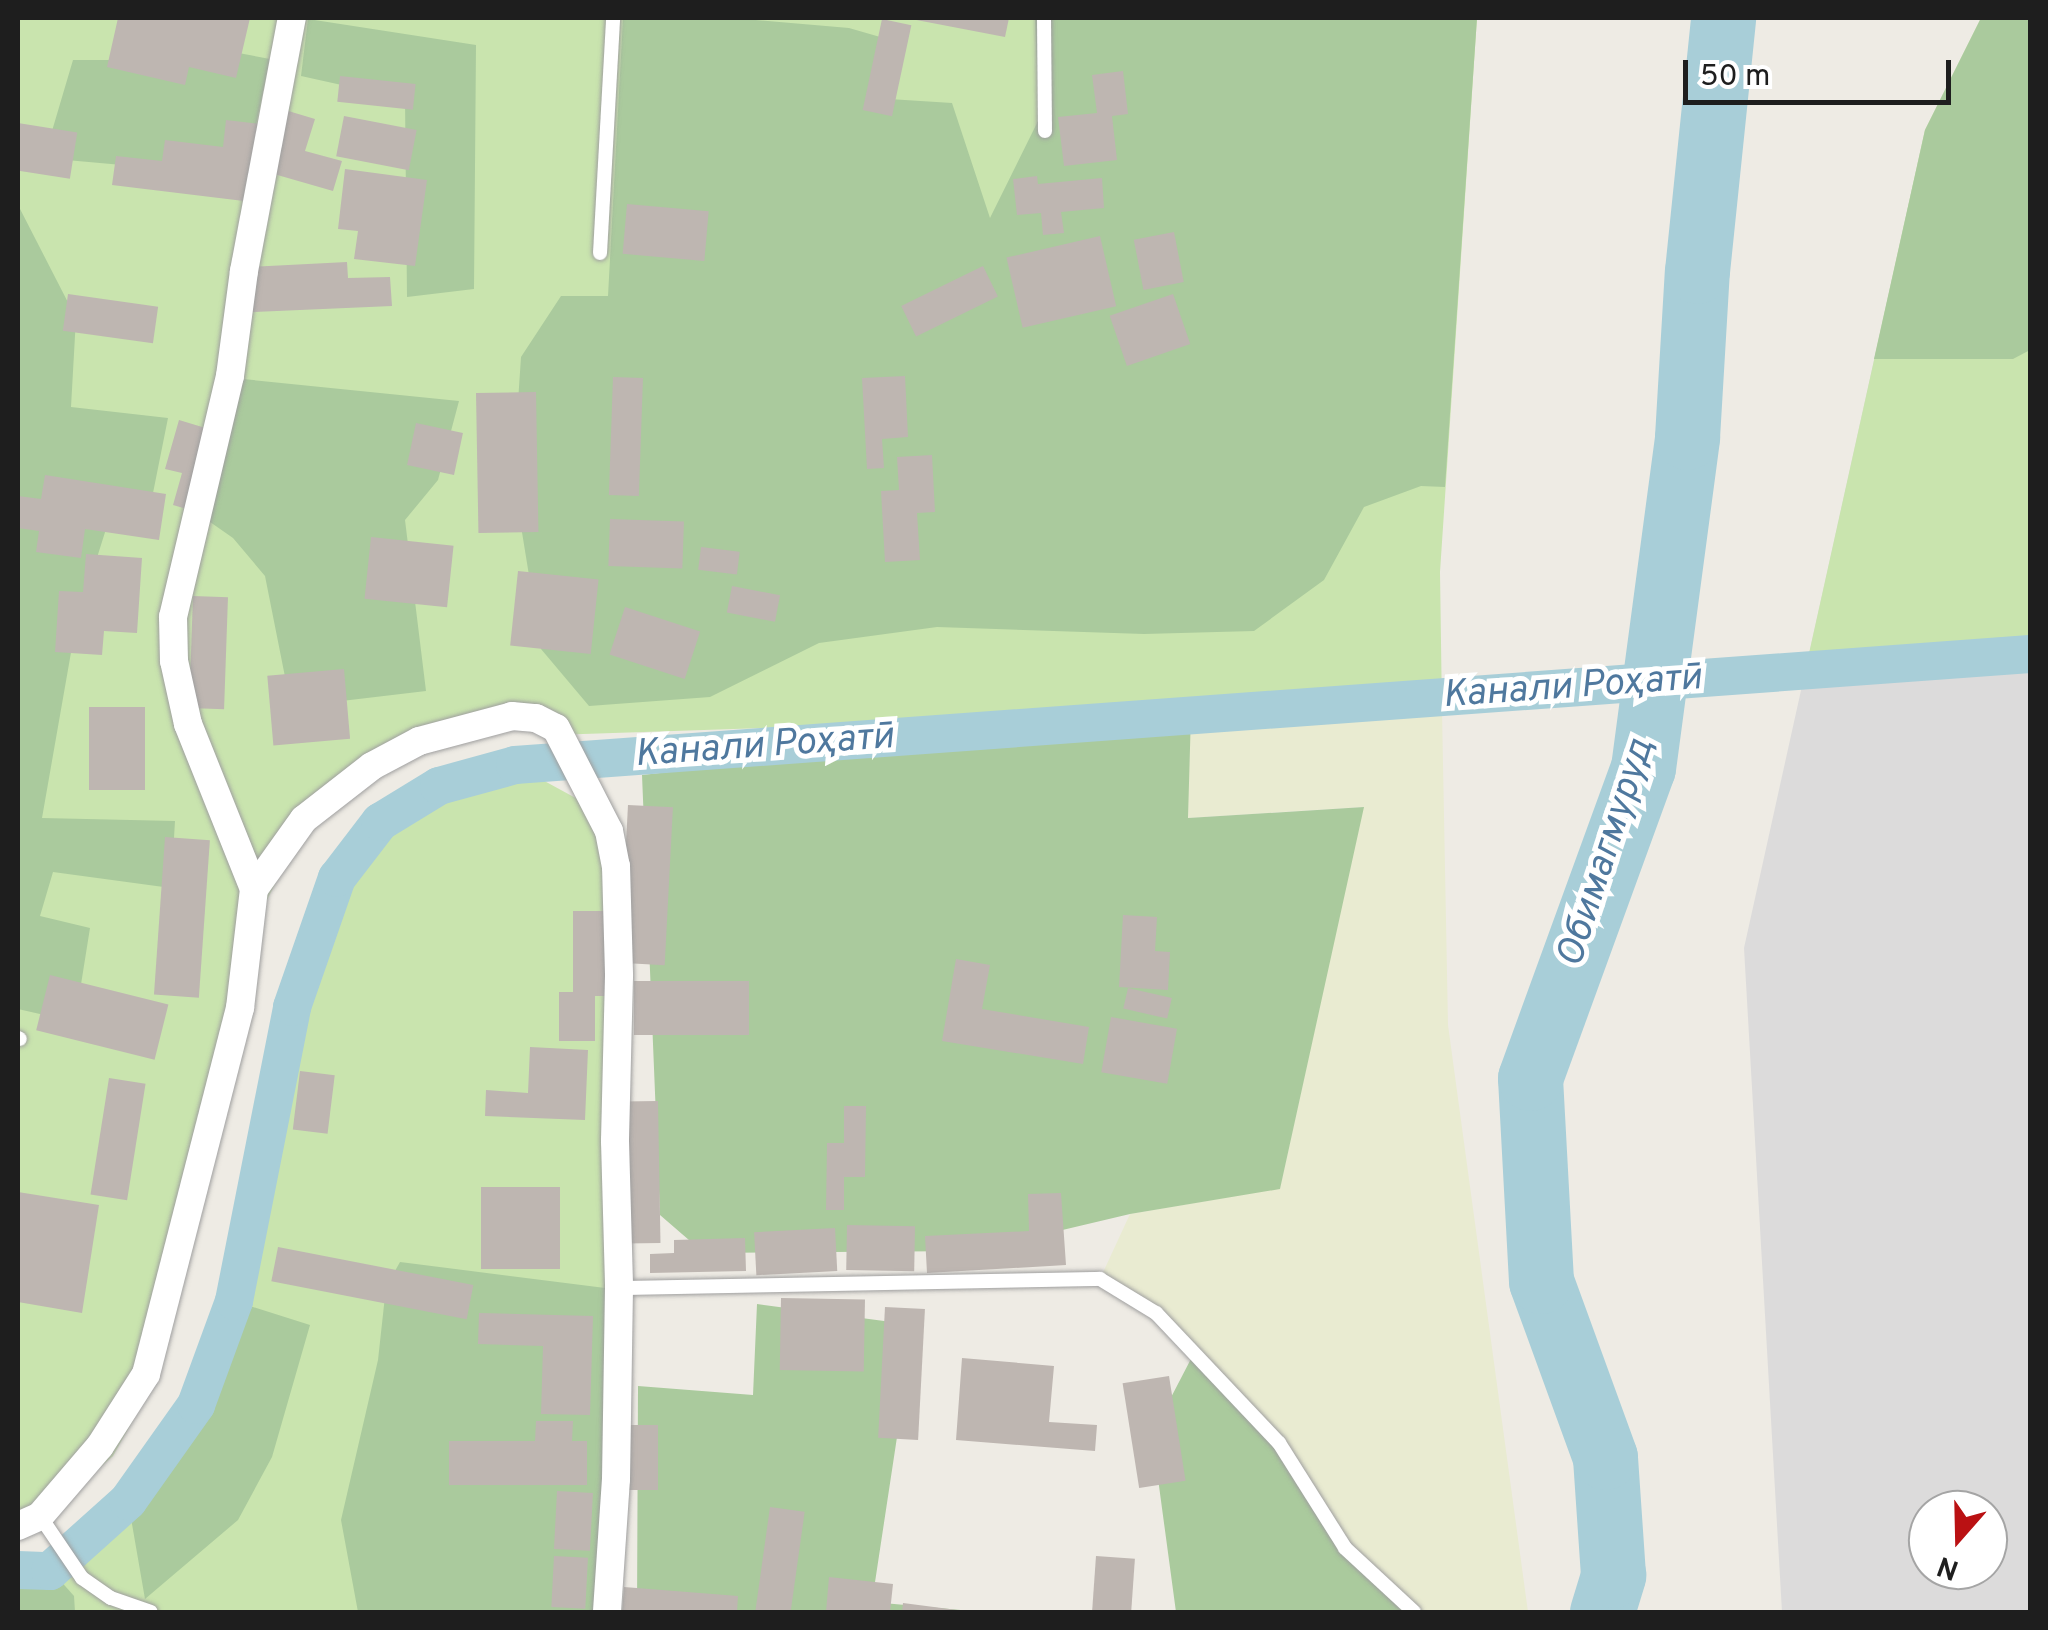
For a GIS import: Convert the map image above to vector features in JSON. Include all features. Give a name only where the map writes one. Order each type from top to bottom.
[{"type":"street","points":[[29,1521],[100,1446],[146,1374],[240,1008],[254,888],[188,724],[174,661],[173,618],[230,376],[244,271],[292,18]]},
{"type":"street","points":[[254,888],[304,819],[372,766],[418,741],[512,716],[536,718],[556,728],[609,831],[616,866],[619,1288],[616,1479],[607,1612]]},
{"type":"lane","points":[[600,253],[613,18]]},
{"type":"lane","points":[[1044,18],[1044,131]]},
{"type":"lane","points":[[619,1288],[1100,1279],[1156,1313],[1279,1443],[1346,1548],[1409,1611]]},
{"type":"lane","points":[[29,1521],[59,1547],[82,1578],[110,1598],[151,1612]]},
{"type":"shaded area","points":[[1981,18],[2030,18],[2030,1612],[1782,1612],[1744,948],[1925,130]]},
{"type":"green space","points":[[18,18],[1477,18],[1440,572],[1442,711],[1191,714],[553,735],[514,723],[420,748],[304,826],[256,922],[155,1381],[113,1456],[27,1532],[18,1534]]},
{"type":"green space","points":[[623,18],[733,18],[849,28],[894,41],[889,99],[952,103],[990,218],[1039,119],[1035,18],[1477,18],[1445,487],[1421,486],[1364,507],[1324,580],[1254,631],[1144,634],[937,627],[819,643],[710,697],[589,706],[541,649],[513,477],[521,357],[561,296],[608,296]]},
{"type":"green space","points":[[1981,18],[2030,18],[2030,662],[1802,685],[1925,130]]},
{"type":"green space","points":[[1981,18],[2030,18],[2030,350],[2013,359],[1874,359],[1925,130]]},
{"type":"green space","points":[[308,19],[476,45],[474,289],[407,297],[405,99],[301,76]]},
{"type":"green space","points":[[132,33],[270,59],[245,176],[44,158],[73,60],[129,60]]},
{"type":"green space","points":[[18,205],[76,318],[71,407],[168,418],[151,503],[113,507],[76,624],[42,818],[175,821],[171,888],[53,872],[40,916],[90,928],[75,1022],[18,1009]]},
{"type":"green space","points":[[233,378],[459,401],[438,480],[405,520],[426,691],[291,707],[265,576],[233,538],[200,515]]},
{"type":"green space","points":[[1442,711],[1448,1025],[1528,1612],[1414,1612],[1345,1548],[1156,1313],[1100,1279],[1130,1214],[1280,1188],[1363,807],[1187,818],[1191,714]]},
{"type":"green space","points":[[1191,714],[1188,818],[1364,807],[1280,1189],[1130,1214],[974,1251],[704,1253],[660,1215],[642,775]]},
{"type":"green space","points":[[515,765],[594,808],[613,868],[601,1612],[18,1612],[18,1574],[58,1578],[128,1501],[196,1405],[234,1301],[292,1007],[337,878],[381,822],[439,786]]},
{"type":"green space","points":[[400,1262],[613,1289],[601,1612],[358,1612],[341,1520],[378,1360],[386,1287]]},
{"type":"green space","points":[[234,1301],[310,1325],[272,1457],[238,1520],[145,1599],[128,1501],[196,1405]]},
{"type":"green space","points":[[757,1304],[914,1325],[872,1602],[983,1612],[637,1612],[638,1386],[753,1395]]},
{"type":"green space","points":[[1193,1355],[1279,1443],[1345,1548],[1405,1612],[1176,1612],[1152,1434]]},
{"type":"green space","points":[[18,1574],[58,1578],[74,1596],[75,1612],[18,1612]]},
{"type":"building","points":[[118,18],[250,18],[236,78],[189,67],[185,85],[107,67]]},
{"type":"building","points":[[906,18],[1009,18],[1005,37]]},
{"type":"building","points":[[882,19],[911,25],[892,116],[863,110]]},
{"type":"building","points":[[1123,71],[1128,114],[1112,116],[1117,160],[1064,166],[1058,117],[1097,113],[1092,75]]},
{"type":"building","points":[[340,76],[416,84],[413,110],[337,102]]},
{"type":"building","points":[[285,110],[315,119],[305,151],[342,161],[333,191],[267,172]]},
{"type":"building","points":[[344,116],[417,130],[409,170],[336,156]]},
{"type":"building","points":[[226,120],[261,124],[252,202],[112,185],[116,156],[162,161],[165,140],[223,147]]},
{"type":"building","points":[[18,123],[77,132],[70,179],[18,171]]},
{"type":"building","points":[[345,169],[427,180],[415,266],[354,259],[358,231],[338,229]]},
{"type":"building","points":[[1037,176],[1038,184],[1102,178],[1104,208],[1061,212],[1064,233],[1043,235],[1041,213],[1017,215],[1013,179]]},
{"type":"building","points":[[627,204],[709,211],[704,261],[623,254]]},
{"type":"building","points":[[1174,232],[1184,282],[1143,290],[1134,240]]},
{"type":"building","points":[[1100,236],[1116,306],[1023,328],[1006,258]]},
{"type":"building","points":[[347,262],[348,278],[390,277],[392,306],[253,312],[251,267]]},
{"type":"building","points":[[983,266],[998,297],[916,336],[901,306]]},
{"type":"building","points":[[68,294],[158,307],[153,343],[63,331]]},
{"type":"building","points":[[1173,294],[1190,344],[1127,366],[1110,316]]},
{"type":"building","points":[[905,376],[908,437],[882,439],[884,468],[867,469],[862,378]]},
{"type":"building","points":[[613,377],[643,378],[639,496],[609,495]]},
{"type":"building","points":[[536,392],[538,532],[478,533],[476,393]]},
{"type":"building","points":[[179,420],[212,430],[190,510],[173,505],[182,473],[165,469]]},
{"type":"building","points":[[416,423],[463,433],[454,475],[407,465]]},
{"type":"building","points":[[932,455],[935,512],[917,513],[920,560],[885,562],[881,491],[899,490],[897,457]]},
{"type":"building","points":[[45,475],[166,494],[159,540],[85,529],[81,558],[36,552],[39,531],[18,528],[18,496],[41,499]]},
{"type":"building","points":[[610,519],[684,522],[682,569],[608,566]]},
{"type":"building","points":[[371,537],[454,546],[447,607],[365,599]]},
{"type":"building","points":[[701,547],[740,552],[737,575],[698,570]]},
{"type":"building","points":[[86,554],[142,558],[137,633],[104,631],[102,655],[55,652],[59,591],[83,592]]},
{"type":"building","points":[[518,571],[599,579],[591,654],[510,646]]},
{"type":"building","points":[[732,586],[780,595],[775,622],[727,613]]},
{"type":"building","points":[[193,596],[228,597],[224,709],[189,708]]},
{"type":"building","points":[[625,607],[700,631],[685,679],[610,655]]},
{"type":"building","points":[[344,669],[350,739],[273,745],[267,676]]},
{"type":"building","points":[[89,707],[145,707],[145,790],[89,790]]},
{"type":"building","points":[[628,805],[673,807],[665,965],[620,963]]},
{"type":"building","points":[[165,837],[210,840],[199,998],[154,995]]},
{"type":"building","points":[[573,911],[607,911],[607,996],[595,996],[595,1041],[559,1041],[559,992],[573,992]]},
{"type":"building","points":[[1123,915],[1157,917],[1155,951],[1170,952],[1168,990],[1119,987]]},
{"type":"building","points":[[956,959],[990,965],[982,1009],[1089,1027],[1083,1064],[942,1041]]},
{"type":"building","points":[[50,975],[168,1005],[155,1060],[36,1030]]},
{"type":"building","points":[[634,981],[749,981],[749,1035],[634,1035]]},
{"type":"building","points":[[1128,988],[1172,998],[1167,1019],[1123,1008]]},
{"type":"building","points":[[1111,1017],[1177,1029],[1167,1084],[1101,1072]]},
{"type":"building","points":[[530,1047],[588,1050],[585,1120],[485,1116],[486,1090],[528,1093]]},
{"type":"building","points":[[300,1071],[335,1075],[328,1134],[293,1130]]},
{"type":"building","points":[[109,1078],[146,1084],[127,1200],[91,1195]]},
{"type":"building","points":[[658,1101],[660,1243],[625,1244],[623,1102]]},
{"type":"building","points":[[844,1106],[866,1106],[865,1177],[844,1177],[844,1210],[826,1210],[827,1143],[844,1143]]},
{"type":"building","points":[[481,1187],[560,1187],[560,1269],[481,1269]]},
{"type":"building","points":[[18,1192],[99,1205],[82,1313],[18,1302]]},
{"type":"building","points":[[1061,1193],[1066,1265],[927,1273],[925,1236],[1029,1231],[1028,1194]]},
{"type":"building","points":[[847,1225],[915,1226],[914,1271],[846,1270]]},
{"type":"building","points":[[835,1228],[837,1271],[756,1275],[754,1232]]},
{"type":"building","points":[[745,1238],[746,1271],[650,1273],[650,1254],[674,1253],[674,1240]]},
{"type":"building","points":[[278,1247],[473,1285],[467,1319],[271,1281]]},
{"type":"building","points":[[781,1298],[865,1299],[864,1371],[780,1370]]},
{"type":"building","points":[[885,1307],[925,1309],[918,1440],[878,1438]]},
{"type":"building","points":[[479,1313],[593,1316],[590,1415],[541,1414],[543,1346],[478,1344]]},
{"type":"building","points":[[962,1358],[1054,1366],[1049,1422],[1097,1425],[1095,1451],[956,1440]]},
{"type":"building","points":[[1169,1376],[1186,1481],[1139,1488],[1123,1383]]},
{"type":"building","points":[[536,1421],[573,1421],[572,1441],[587,1441],[587,1485],[449,1485],[449,1441],[535,1441]]},
{"type":"building","points":[[629,1425],[658,1425],[658,1490],[629,1490]]},
{"type":"building","points":[[557,1491],[593,1493],[590,1551],[554,1549]]},
{"type":"building","points":[[770,1507],[805,1512],[791,1612],[755,1612]]},
{"type":"building","points":[[554,1556],[588,1558],[585,1609],[551,1607]]},
{"type":"building","points":[[1096,1556],[1135,1559],[1131,1612],[1092,1612]]},
{"type":"building","points":[[829,1577],[893,1584],[890,1612],[826,1612]]},
{"type":"building","points":[[624,1587],[738,1596],[737,1612],[622,1612]]},
{"type":"building","points":[[903,1603],[957,1610],[957,1612],[902,1612]]},
{"type":"waterway","name":"Обимагмуруд","points":[[1602,1612],[1613,1575],[1605,1457],[1541,1281],[1530,1078],[1643,768],[1687,437],[1697,271],[1723,18]]},
{"type":"waterway","name":"Канали Роҳатӣ","points":[[18,1570],[50,1571],[128,1501],[196,1405],[234,1301],[292,1007],[337,878],[380,822],[439,786],[515,765],[2030,654]]}]
